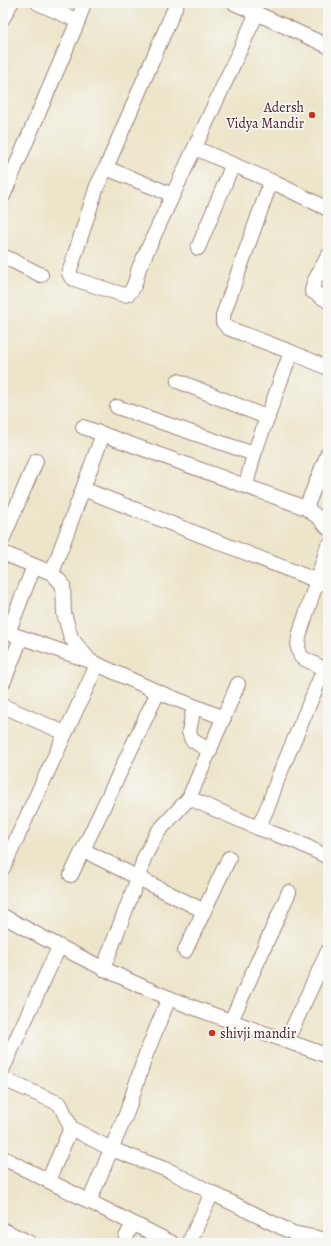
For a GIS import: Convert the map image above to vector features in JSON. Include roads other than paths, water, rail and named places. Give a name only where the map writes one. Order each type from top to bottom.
[{"type":"street","points":[[3,18],[11,3]]},
{"type":"street","points":[[38,3],[78,21]]},
{"type":"street","points":[[3,196],[78,21],[84,3]]},
{"type":"street","points":[[177,3],[97,186],[69,272],[71,277],[74,279],[124,295],[131,292],[139,268],[257,13]]},
{"type":"street","points":[[234,3],[328,46]]},
{"type":"street","points":[[195,148],[271,181],[328,209]]},
{"type":"street","points":[[198,248],[232,164]]},
{"type":"street","points":[[106,168],[173,195]]},
{"type":"street","points":[[271,181],[223,315],[223,322],[228,328],[328,368]]},
{"type":"street","points":[[3,256],[41,275]]},
{"type":"street","points":[[328,256],[314,282],[312,291],[328,301]]},
{"type":"street","points":[[246,486],[254,454],[291,352]]},
{"type":"street","points":[[178,381],[268,418]]},
{"type":"street","points":[[117,407],[254,454]]},
{"type":"street","points":[[83,427],[306,508],[319,518],[328,528]]},
{"type":"street","points":[[52,573],[103,434]]},
{"type":"street","points":[[306,508],[328,453]]},
{"type":"street","points":[[3,538],[36,461]]},
{"type":"street","points":[[82,489],[323,583]]},
{"type":"street","points":[[258,828],[269,804],[278,778],[326,670],[302,657],[298,648],[299,636],[323,583],[328,546]]},
{"type":"street","points":[[3,553],[52,573],[63,585],[64,613],[71,638],[93,663]]},
{"type":"street","points":[[3,683],[11,634],[34,566]]},
{"type":"street","points":[[11,634],[93,663],[158,692],[224,718]]},
{"type":"street","points":[[3,868],[65,733],[93,663]]},
{"type":"street","points":[[103,969],[138,878],[144,858],[157,833],[189,798],[238,684]]},
{"type":"street","points":[[71,874],[158,692]]},
{"type":"street","points":[[3,706],[65,733]]},
{"type":"street","points":[[194,706],[189,732],[190,736],[192,740],[210,750]]},
{"type":"street","points":[[189,798],[258,828],[327,853]]},
{"type":"street","points":[[83,850],[204,911]]},
{"type":"street","points":[[185,951],[229,858]]},
{"type":"street","points":[[231,1021],[289,892]]},
{"type":"street","points":[[3,916],[103,969],[169,998],[328,1056]]},
{"type":"street","points":[[3,1068],[59,947]]},
{"type":"street","points":[[287,1040],[328,951]]},
{"type":"street","points":[[89,1202],[127,1112],[146,1054],[169,998]]},
{"type":"street","points":[[3,1079],[60,1104],[71,1128],[111,1149],[170,1171],[293,1233],[325,1238]]},
{"type":"street","points":[[48,1181],[71,1128]]},
{"type":"street","points":[[3,1158],[172,1243]]},
{"type":"street","points":[[189,1243],[212,1193]]},
{"type":"street","points":[[126,1243],[126,1237],[133,1224]]},
{"type":"street","points":[[3,1230],[30,1243]]},
{"type":"place","name":"Adersh Vidya Mandir","points":[[312,115]]},
{"type":"place","name":"shivji mandir","points":[[212,1033]]}]
